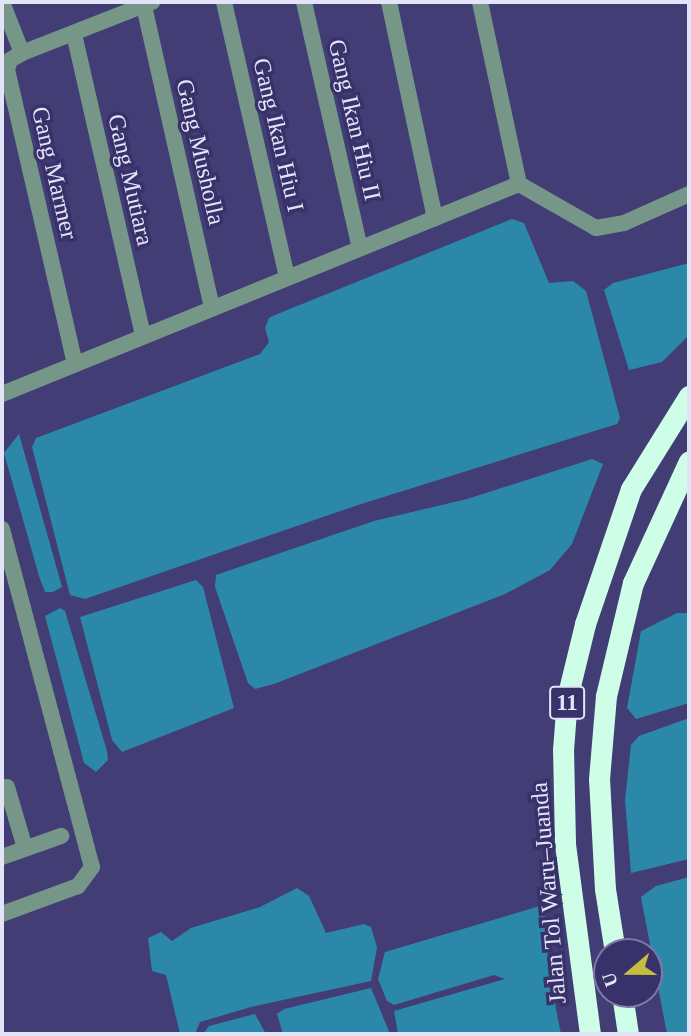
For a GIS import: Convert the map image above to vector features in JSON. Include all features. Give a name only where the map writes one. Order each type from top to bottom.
[{"type":"highway","name":"Jalan Tol Waru–Juanda","points":[[590,1034],[565,843],[563,750],[568,698],[585,624],[631,489],[689,396]]},
{"type":"highway","name":"11","points":[[613,938],[605,889],[599,779],[606,696],[633,583],[689,461]]},
{"type":"highway","points":[[624,1008],[628,1034]]},
{"type":"street","points":[[2,2],[20,49],[74,34],[148,4]]},
{"type":"street","name":"Gang Ikan Hiu I","points":[[225,2],[287,278]]},
{"type":"street","name":"Gang Ikan Hiu II","points":[[304,2],[360,248]]},
{"type":"street","points":[[388,2],[435,218]]},
{"type":"street","points":[[480,2],[519,184],[596,228],[624,223],[689,194]]},
{"type":"street","name":"Gang Musholla","points":[[148,4],[212,308]]},
{"type":"street","name":"Gang Mutiara","points":[[74,34],[143,336]]},
{"type":"street","name":"Gang Marmer","points":[[20,49],[10,60],[7,69],[75,364]]},
{"type":"street","points":[[2,394],[519,184]]},
{"type":"street","points":[[2,529],[92,867],[78,886],[2,914]]},
{"type":"street","points":[[7,787],[25,848]]},
{"type":"street","points":[[2,856],[61,836]]},
{"type":"water","points":[[512,219],[524,223],[549,283],[573,281],[586,291],[620,418],[617,424],[358,505],[85,599],[70,595],[32,447],[36,438],[260,354],[269,342],[265,328],[269,318]]},
{"type":"water","points":[[689,263],[689,335],[662,362],[629,370],[604,290],[613,283]]},
{"type":"water","points":[[19,434],[62,587],[53,592],[45,592],[39,576],[4,453]]},
{"type":"water","points":[[592,459],[603,464],[572,544],[550,570],[505,594],[274,684],[255,689],[248,683],[215,587],[216,575],[374,521],[467,499]]},
{"type":"water","points":[[196,580],[203,587],[234,708],[122,752],[112,740],[80,617]]},
{"type":"water","points":[[60,608],[65,611],[107,751],[108,760],[96,772],[84,763],[45,616]]},
{"type":"water","points":[[677,613],[689,613],[689,703],[636,719],[627,708],[641,631]]},
{"type":"water","points":[[689,718],[689,859],[631,873],[625,800],[631,745],[639,736]]},
{"type":"water","points":[[689,877],[689,1034],[667,1034],[662,1008],[663,938],[649,938],[641,897],[656,886]]},
{"type":"water","points":[[297,888],[309,896],[326,933],[364,924],[371,927],[377,947],[371,981],[251,1007],[200,1022],[195,1034],[180,1034],[166,975],[152,971],[148,938],[161,932],[172,941],[191,928],[260,907]]},
{"type":"water","points":[[540,906],[546,918],[548,968],[561,1034],[398,1034],[394,1011],[505,979],[494,975],[394,1005],[387,1001],[378,979],[385,952]]},
{"type":"water","points":[[371,988],[390,1034],[283,1034],[277,1014],[284,1009]]},
{"type":"water","points":[[255,1014],[266,1034],[203,1034],[209,1026]]}]
